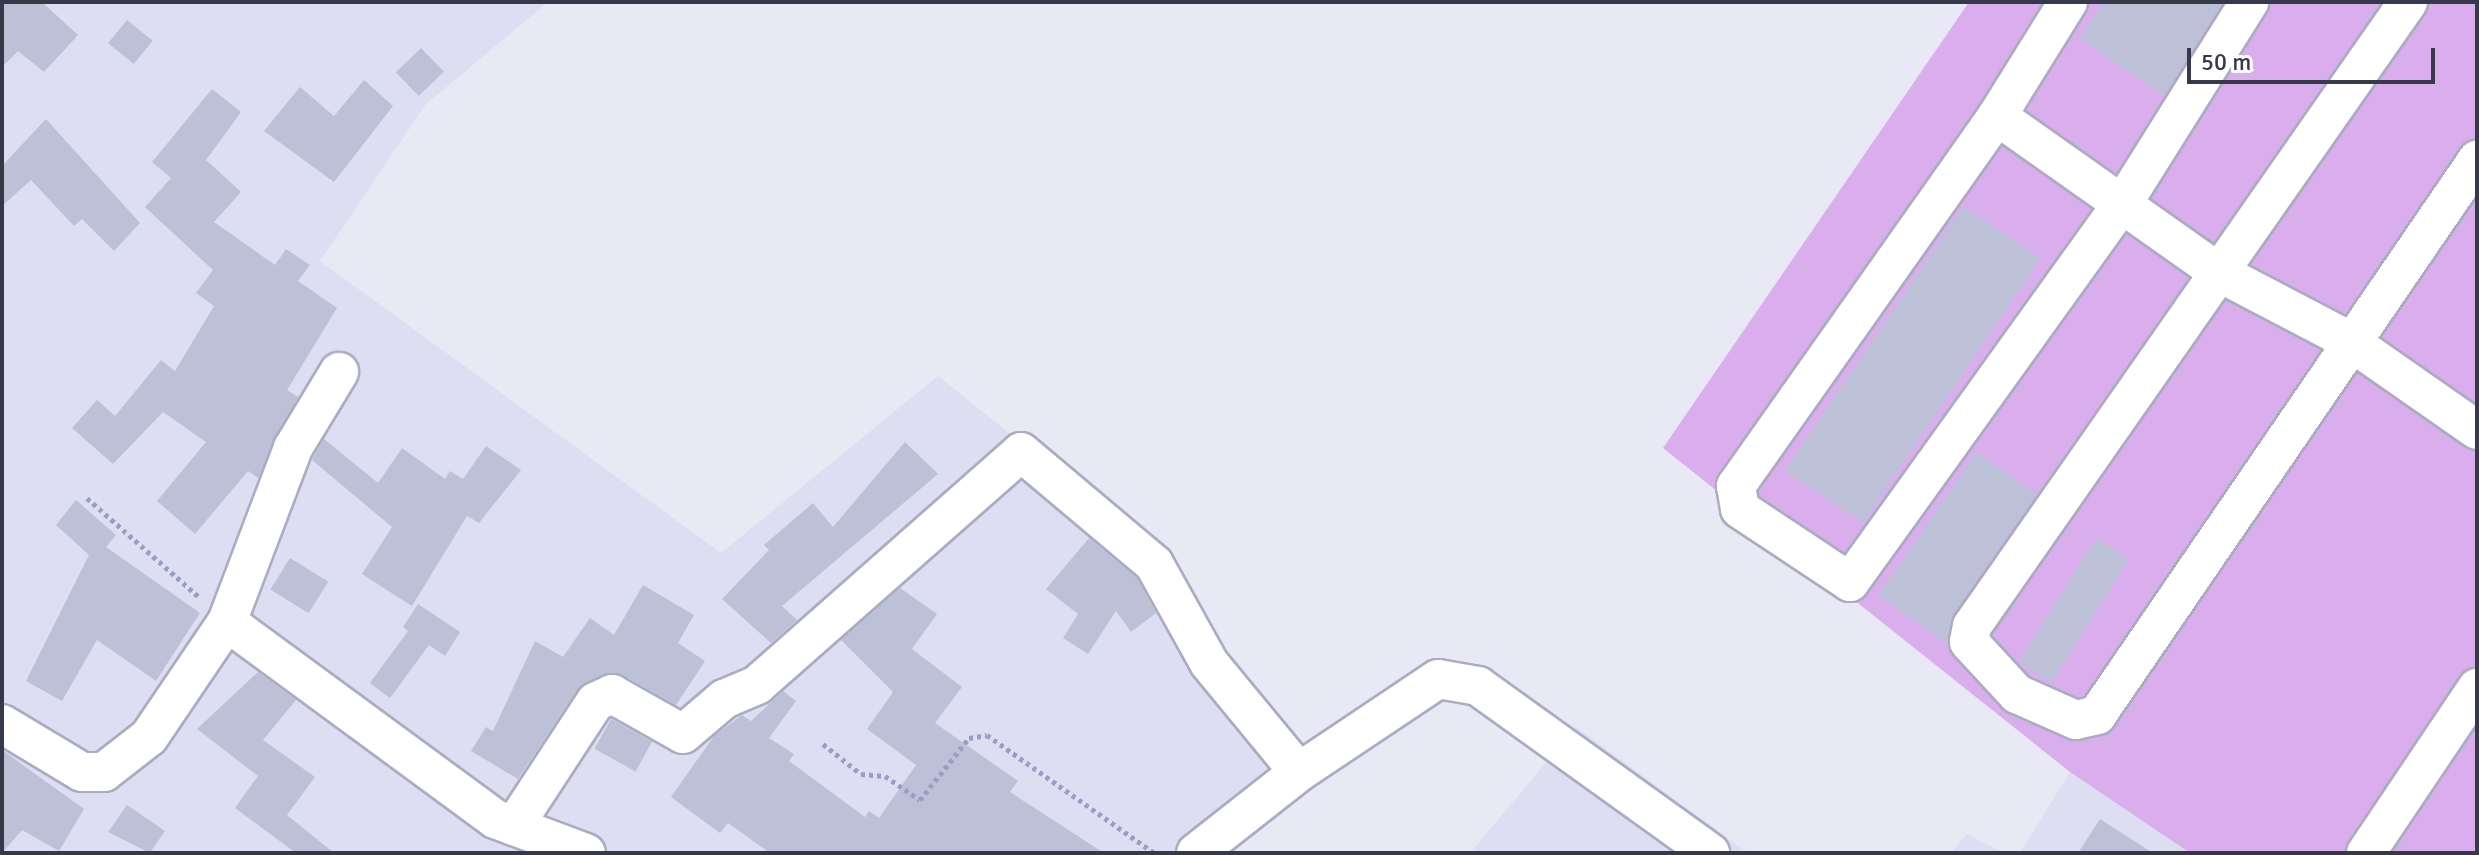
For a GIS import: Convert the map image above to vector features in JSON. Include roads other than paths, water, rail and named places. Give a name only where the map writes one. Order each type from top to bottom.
[{"type":"street","points":[[2068,2],[1997,116],[1736,486],[1740,509],[1842,579],[1860,577],[2125,200],[2249,2]]},
{"type":"street","points":[[2408,2],[1972,626],[1969,642],[2017,694],[2076,720],[2097,715],[2348,340],[2477,160]]},
{"type":"street","points":[[1997,116],[2125,200],[2218,272],[2348,340],[2476,428]]},
{"type":"street","points":[[2,724],[82,772],[104,772],[149,737],[227,622],[293,448],[339,372]]},
{"type":"street","points":[[514,826],[595,702],[612,694],[683,734],[724,699],[757,685],[1021,452],[1154,564],[1209,663],[1299,772]]},
{"type":"street","points":[[227,622],[514,826],[586,853]]},
{"type":"street","points":[[1196,853],[1299,772],[1438,679],[1460,680],[1710,853]]},
{"type":"street","points":[[2366,853],[2477,688]]}]
